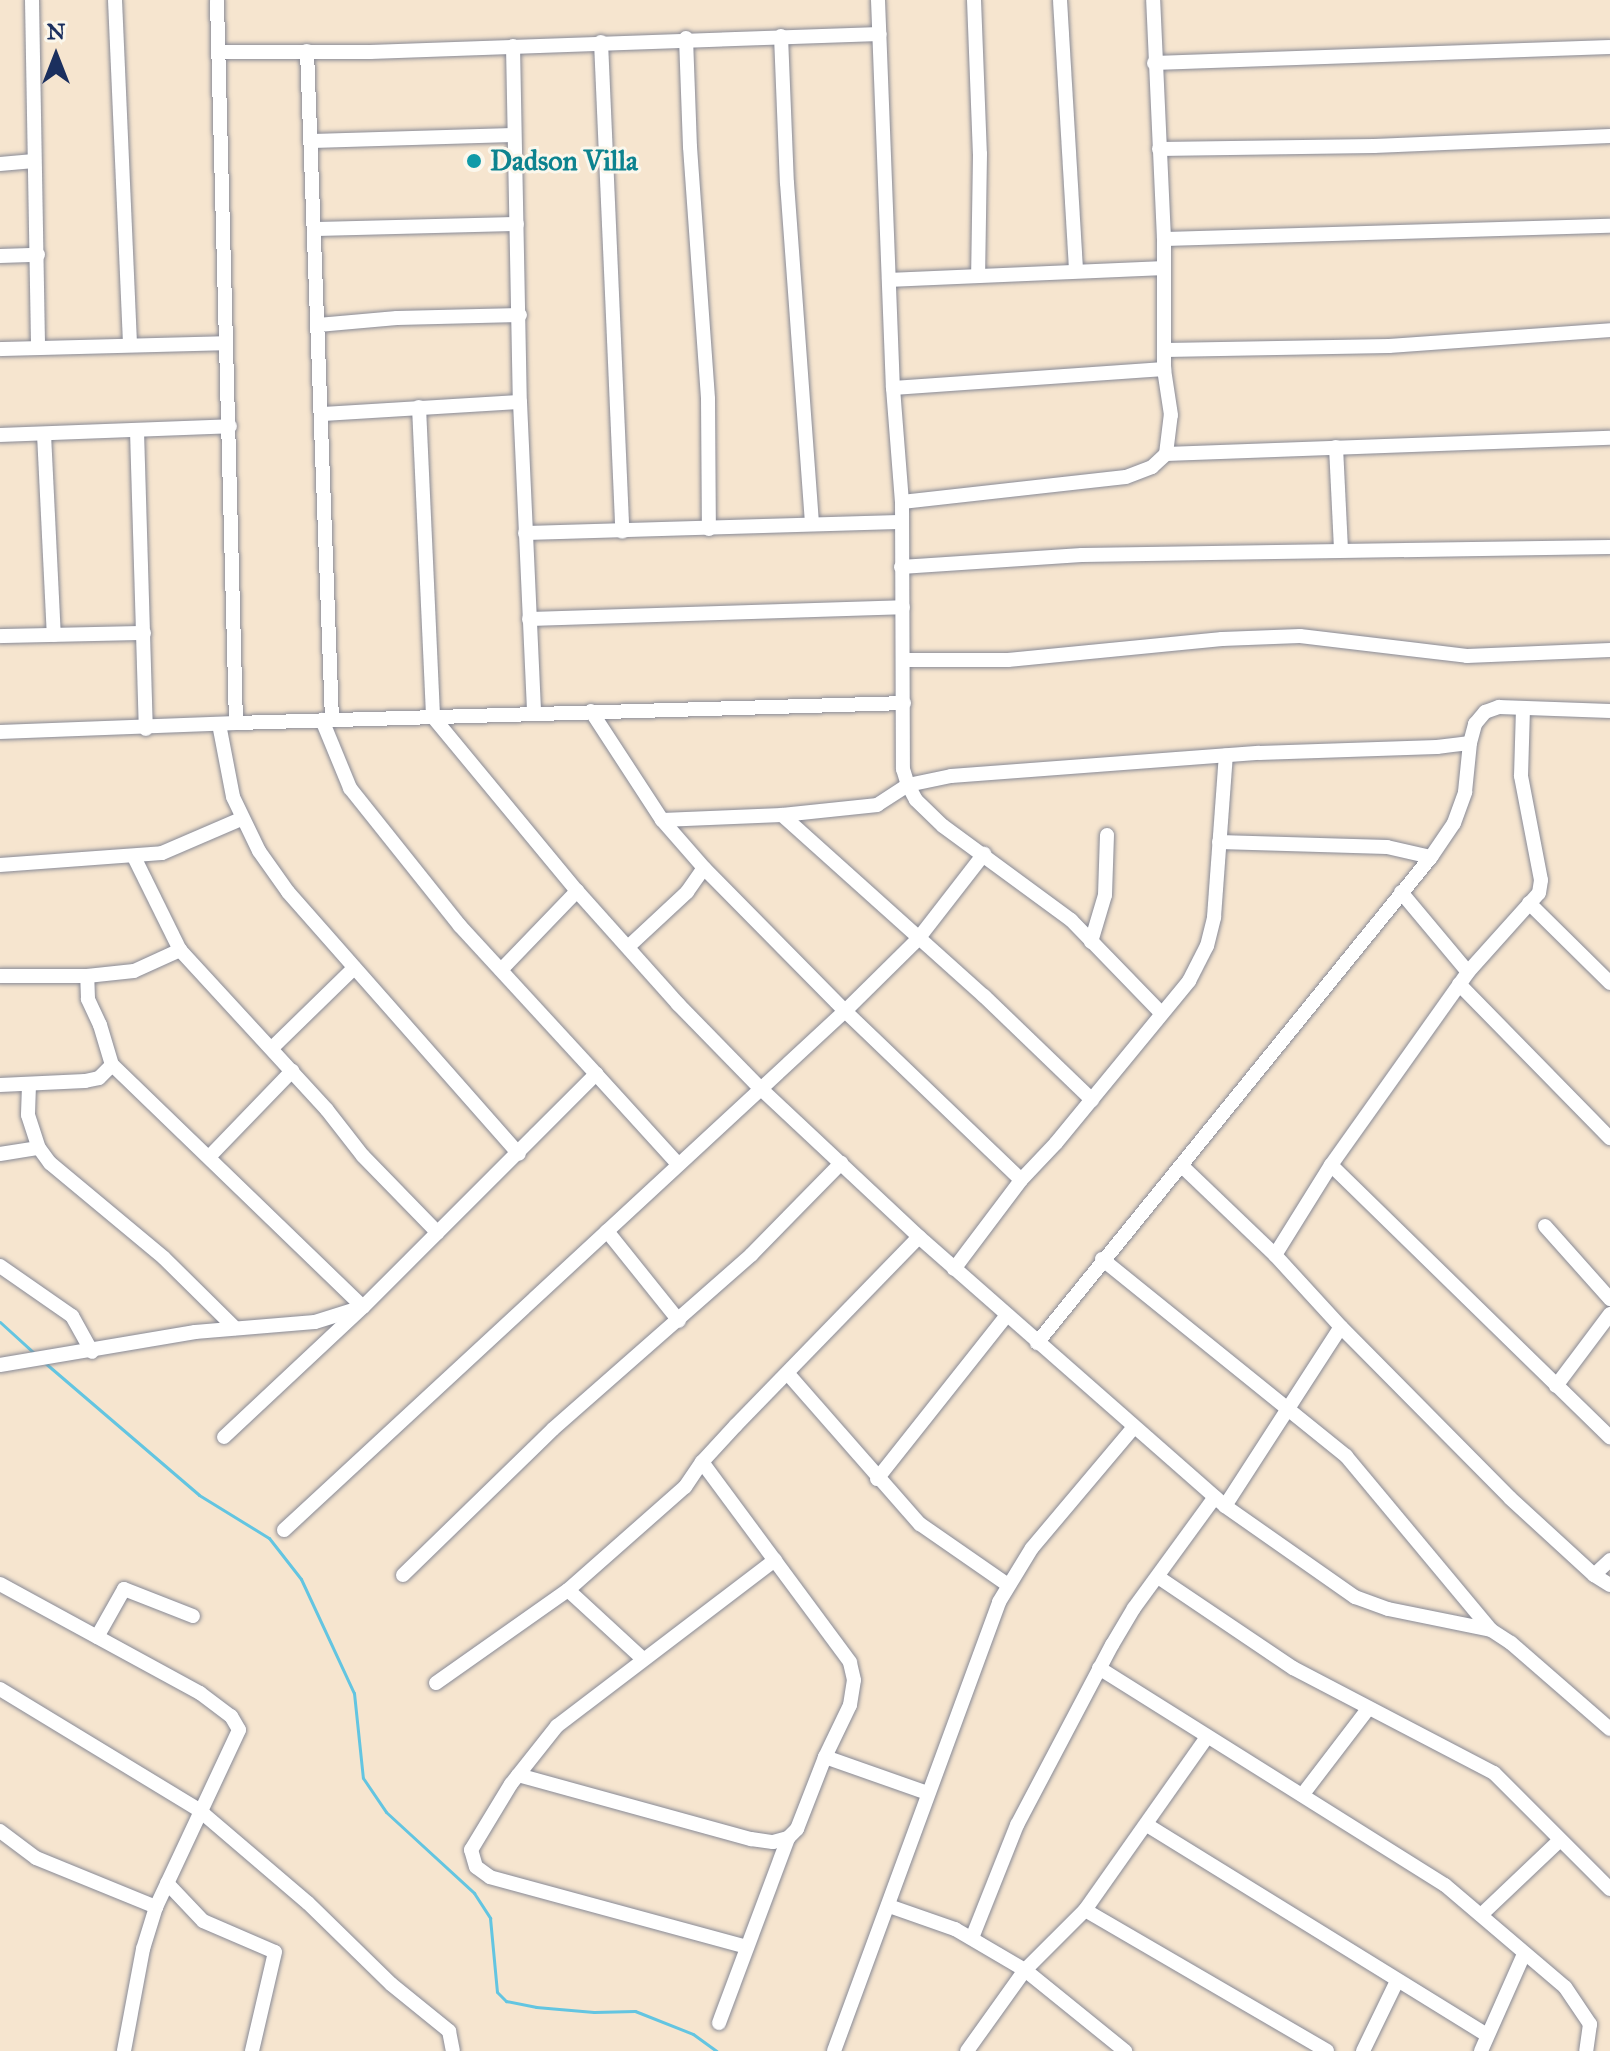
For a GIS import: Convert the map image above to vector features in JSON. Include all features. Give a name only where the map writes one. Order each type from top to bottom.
[{"type":"street","points":[[32,0],[38,347]]},
{"type":"street","points":[[115,0],[130,344]]},
{"type":"street","points":[[217,0],[236,723]]},
{"type":"street","points":[[878,0],[893,388],[902,502],[905,660],[903,769],[908,785],[925,810],[1071,920],[1161,1013]]},
{"type":"street","points":[[974,0],[980,154],[978,275]]},
{"type":"street","points":[[1060,0],[1076,271]]},
{"type":"street","points":[[902,502],[1126,477],[1152,467],[1166,454],[1171,415],[1164,369],[1164,239],[1153,0]]},
{"type":"street","points":[[218,52],[880,34]]},
{"type":"street","points":[[781,36],[787,183],[812,524]]},
{"type":"street","points":[[686,38],[690,147],[708,399],[709,529]]},
{"type":"street","points":[[601,42],[622,532]]},
{"type":"street","points":[[513,46],[520,402],[534,711]]},
{"type":"street","points":[[1154,63],[1610,47]]},
{"type":"street","points":[[307,51],[322,414],[327,720],[350,788],[501,970],[677,1163]]},
{"type":"street","points":[[311,141],[514,135]]},
{"type":"street","points":[[1159,149],[1361,147],[1610,136]]},
{"type":"street","points":[[0,164],[34,161]]},
{"type":"street","points":[[314,229],[517,224]]},
{"type":"street","points":[[1164,239],[1610,226]]},
{"type":"street","points":[[0,256],[38,255]]},
{"type":"street","points":[[889,280],[1164,268]]},
{"type":"street","points":[[318,325],[397,318],[520,315]]},
{"type":"street","points":[[1165,350],[1389,346],[1610,330]]},
{"type":"street","points":[[0,349],[226,343]]},
{"type":"street","points":[[893,388],[1164,369]]},
{"type":"street","points":[[322,414],[520,402]]},
{"type":"street","points":[[419,407],[433,717],[577,891],[760,1088],[1006,1316],[1220,1502],[1355,1597],[1388,1609],[1491,1630]]},
{"type":"street","points":[[0,435],[230,426]]},
{"type":"street","points":[[137,431],[146,729]]},
{"type":"street","points":[[44,434],[54,635]]},
{"type":"street","points":[[1166,454],[1610,438]]},
{"type":"street","points":[[1336,447],[1341,548]]},
{"type":"street","points":[[525,533],[900,522]]},
{"type":"street","points":[[901,567],[1082,555],[1341,548],[1610,547]]},
{"type":"street","points":[[529,619],[903,607]]},
{"type":"street","points":[[0,636],[144,633]]},
{"type":"street","points":[[905,660],[1008,660],[1222,639],[1300,636],[1467,656],[1610,650]]},
{"type":"street","points":[[0,732],[146,729],[534,711],[904,703]]},
{"type":"street","points":[[1037,1343],[1102,1259],[1183,1167],[1431,857],[1454,823],[1465,792],[1475,724],[1485,712],[1499,707],[1610,711]]},
{"type":"street","points":[[1275,1255],[1331,1165],[1464,978],[1539,893],[1541,880],[1521,776],[1523,708]]},
{"type":"street","points":[[591,711],[662,820],[704,868],[845,1011],[1021,1180]]},
{"type":"street","points":[[219,724],[225,766],[241,819],[288,892],[519,1154]]},
{"type":"street","points":[[662,820],[782,815],[877,805],[908,785],[951,776],[1226,755],[1470,743]]},
{"type":"street","points":[[954,1269],[1021,1180],[1092,1100],[1189,981],[1207,946],[1214,917],[1226,755]]},
{"type":"street","points":[[782,815],[1092,1100]]},
{"type":"street","points":[[0,865],[162,853],[241,819]]},
{"type":"street","points":[[1091,942],[1105,895],[1107,835]]},
{"type":"street","points":[[1219,842],[1387,847],[1431,857]]},
{"type":"street","points":[[284,1530],[677,1163],[845,1011],[918,939],[984,854]]},
{"type":"street","points":[[134,857],[180,950],[272,1048],[363,1156],[438,1233]]},
{"type":"street","points":[[628,947],[687,892],[704,868]]},
{"type":"street","points":[[501,970],[577,891]]},
{"type":"street","points":[[1401,892],[1464,978],[1610,1138]]},
{"type":"street","points":[[1529,903],[1610,983]]},
{"type":"street","points":[[0,976],[87,976],[134,971],[180,950]]},
{"type":"street","points":[[272,1048],[354,968]]},
{"type":"street","points":[[87,976],[88,999],[112,1065],[363,1307]]},
{"type":"street","points":[[0,1085],[99,1078],[112,1065]]},
{"type":"street","points":[[209,1157],[292,1071]]},
{"type":"street","points":[[224,1437],[363,1307],[596,1074]]},
{"type":"street","points":[[29,1085],[26,1107],[39,1148],[62,1175],[164,1258],[235,1328]]},
{"type":"street","points":[[0,1154],[39,1148]]},
{"type":"street","points":[[403,1575],[553,1429],[751,1255],[841,1163]]},
{"type":"street","points":[[1331,1165],[1610,1437]]},
{"type":"street","points":[[1183,1167],[1275,1255],[1341,1327],[1510,1498],[1594,1575],[1610,1585]]},
{"type":"street","points":[[1545,1226],[1610,1299]]},
{"type":"street","points":[[607,1231],[679,1321]]},
{"type":"street","points":[[436,1683],[568,1590],[685,1487],[702,1462],[919,1237]]},
{"type":"street","points":[[1102,1259],[1346,1456],[1491,1630],[1511,1643],[1610,1729]]},
{"type":"street","points":[[0,1266],[72,1316],[85,1333],[92,1352]]},
{"type":"street","points":[[0,1365],[235,1328],[315,1322],[363,1307]]},
{"type":"street","points":[[1556,1386],[1610,1314]]},
{"type":"street","points":[[877,1479],[1006,1316]]},
{"type":"street","points":[[972,1938],[1017,1825],[1134,1608],[1220,1502],[1288,1408],[1341,1327]]},
{"type":"street","points":[[788,1374],[877,1479],[930,1533],[1008,1585]]},
{"type":"street","points":[[834,2051],[889,1906],[927,1793],[1008,1585],[1032,1548],[1133,1428]]},
{"type":"street","points":[[702,1462],[850,1662],[854,1680],[850,1705],[825,1757],[797,1829],[788,1838],[719,2023]]},
{"type":"street","points":[[747,1947],[490,1877],[476,1867],[471,1850],[518,1775],[557,1726],[614,1686],[643,1659],[775,1560]]},
{"type":"street","points":[[1594,1575],[1610,1560]]},
{"type":"street","points":[[1158,1577],[1293,1668],[1494,1773],[1610,1889]]},
{"type":"street","points":[[0,1584],[200,1693],[235,1721],[239,1736],[199,1810],[156,1907],[143,1949],[124,2051]]},
{"type":"street","points":[[97,1637],[124,1589],[193,1616]]},
{"type":"street","points":[[568,1590],[643,1659]]},
{"type":"street","points":[[1099,1668],[1445,1885],[1565,1987],[1584,2010],[1590,2024],[1586,2051]]},
{"type":"street","points":[[0,1689],[199,1810],[308,1903],[391,1984],[449,2031],[453,2051]]},
{"type":"street","points":[[1303,1794],[1368,1709]]},
{"type":"street","points":[[967,2051],[1025,1970],[1085,1910],[1207,1737]]},
{"type":"street","points":[[825,1757],[927,1793]]},
{"type":"street","points":[[518,1775],[751,1839],[773,1842],[788,1838]]},
{"type":"street","points":[[1147,1825],[1487,2035]]},
{"type":"street","points":[[0,1831],[36,1858],[156,1907]]},
{"type":"street","points":[[1481,1915],[1559,1841]]},
{"type":"street","points":[[167,1883],[203,1921],[275,1952],[252,2051]]},
{"type":"street","points":[[889,1906],[972,1938],[1025,1970],[1125,2051]]},
{"type":"street","points":[[1085,1910],[1327,2051]]},
{"type":"street","points":[[1481,2051],[1524,1954]]},
{"type":"street","points":[[1363,2051],[1397,1981]]},
{"type":"waterway","points":[[0,1322],[35,1354]]},
{"type":"waterway","points":[[44,1362],[199,1495],[269,1538],[301,1579],[354,1693],[363,1778],[386,1812],[474,1893],[490,1918],[497,1992],[506,2001],[536,2007],[594,2012],[635,2011],[693,2034],[716,2051]]},
{"type":"place","name":"Dadson Villa","points":[[474,161]]}]
